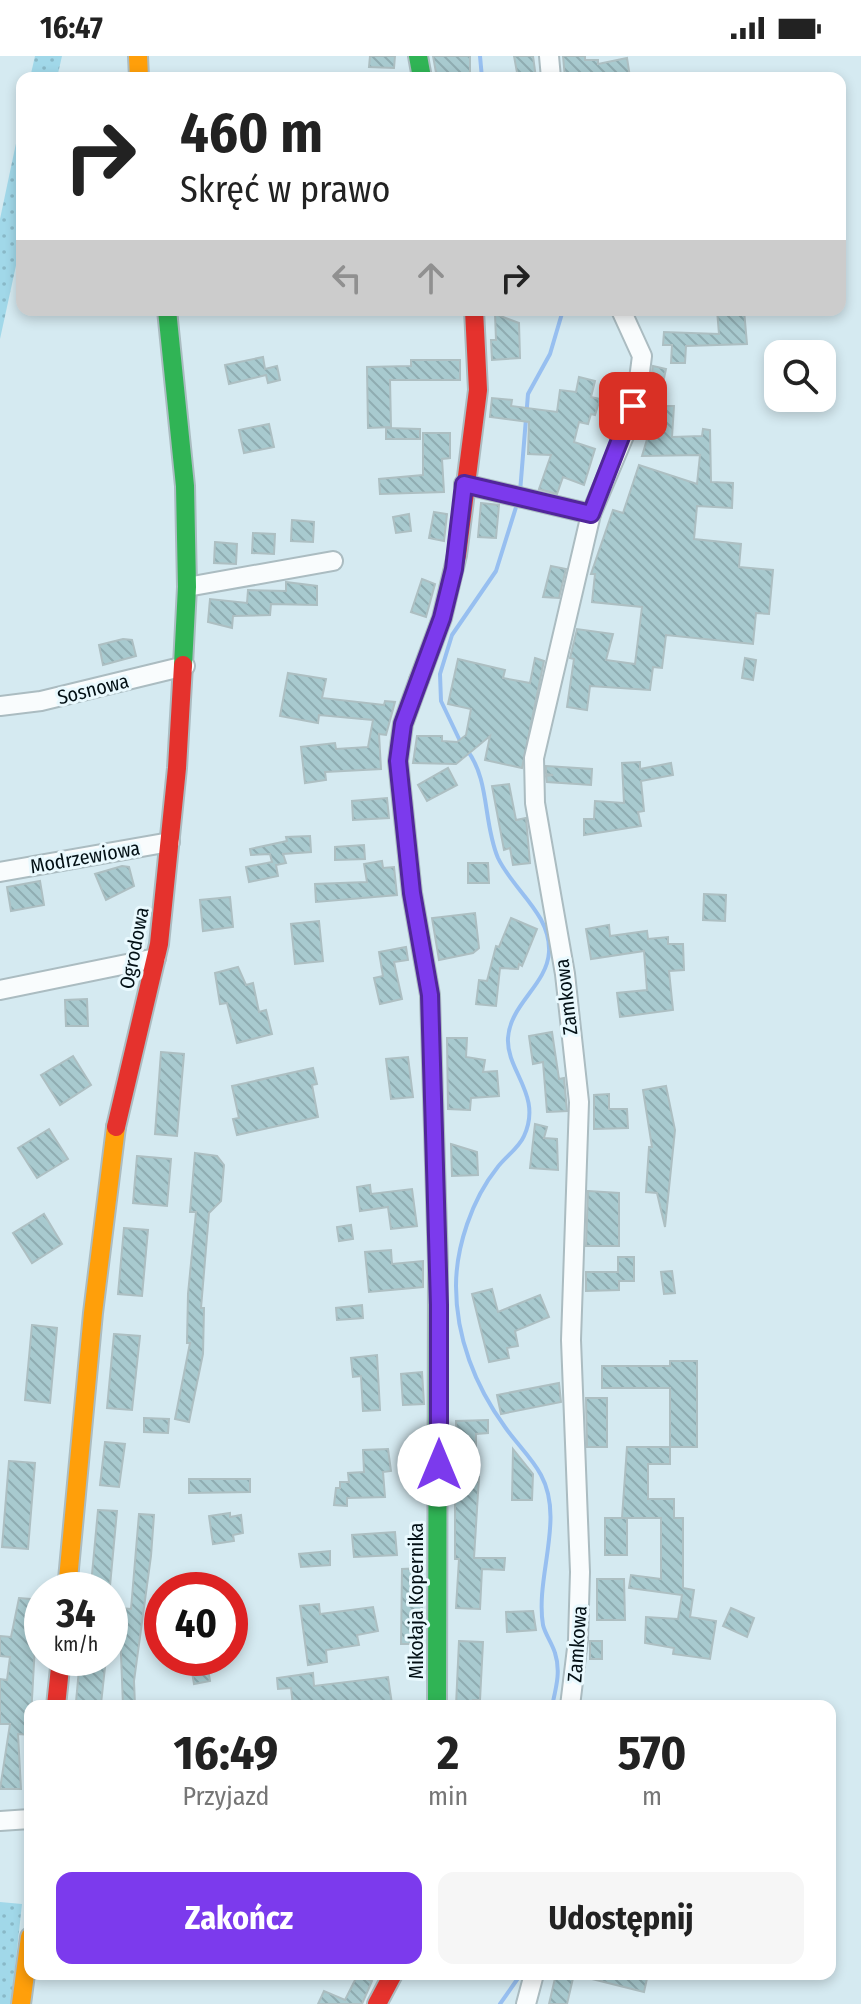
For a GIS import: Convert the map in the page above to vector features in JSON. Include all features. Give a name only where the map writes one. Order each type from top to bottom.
[{"type":"street","name":"Ogrodowa","points":[[69,1572],[95,1298],[118,1113],[156,958],[170,842],[185,666],[185,486],[168,316]]},
{"type":"street","name":"Mikołaja Kopernika","points":[[437,1700],[439,1305],[430,995],[412,893],[398,761],[403,724],[442,618],[454,569],[478,390],[474,316]]},
{"type":"street","name":"Zamkowa","points":[[571,1700],[578,1640],[580,1572],[571,1340],[579,1102],[565,974],[535,803],[534,758],[591,514],[629,424],[642,368],[637,340],[624,316]]},
{"type":"street","points":[[464,484],[591,514]]},
{"type":"street","points":[[187,587],[333,561]]},
{"type":"street","name":"Sosnowa","points":[[0,706],[41,701],[185,666]]},
{"type":"street","name":"Modrzewiowa","points":[[0,872],[170,842]]},
{"type":"street","points":[[0,990],[156,958]]},
{"type":"street","points":[[57,1700],[59,1676]]},
{"type":"street","points":[[0,1821],[24,1819]]},
{"type":"street","points":[[21,2004],[24,1980]]},
{"type":"street","points":[[377,2004],[390,1980]]},
{"type":"street","points":[[526,2004],[532,1980]]},
{"type":"shaded area","points":[[35,56],[62,56],[58,72],[31,72]]},
{"type":"shaded area","points":[[16,143],[16,266],[0,339],[0,219]]},
{"type":"shaded area","points":[[0,1902],[22,1904],[11,2004],[0,2004]]},
{"type":"building","points":[[370,56],[395,56],[394,68],[369,67]]},
{"type":"building","points":[[433,56],[470,56],[470,72],[436,72]]},
{"type":"building","points":[[514,56],[533,56],[535,72],[517,72]]},
{"type":"building","points":[[563,56],[585,56],[585,60],[598,60],[598,64],[627,58],[629,72],[564,72]]},
{"type":"building","points":[[495,316],[519,323],[520,358],[492,360],[491,340],[496,340]]},
{"type":"building","points":[[718,316],[745,316],[747,344],[686,346],[685,363],[671,363],[672,345],[663,345],[664,332],[719,334]]},
{"type":"building","points":[[263,357],[265,369],[277,366],[280,380],[268,383],[266,375],[229,384],[225,365]]},
{"type":"building","points":[[411,360],[460,360],[460,380],[390,380],[391,427],[368,428],[367,367],[411,366]]},
{"type":"building","points":[[653,366],[666,369],[658,406],[674,406],[672,437],[702,436],[703,429],[710,430],[711,482],[733,483],[732,508],[697,506],[694,539],[741,544],[739,567],[773,570],[769,614],[756,613],[753,644],[666,635],[662,668],[653,667],[650,690],[590,686],[587,710],[567,707],[574,659],[570,658],[577,629],[613,634],[606,660],[635,664],[642,607],[592,602],[595,574],[591,574],[613,510],[623,513],[639,465],[697,484],[700,455],[642,456],[648,436],[645,436],[647,403]]},
{"type":"building","points":[[579,377],[595,381],[591,397],[600,399],[595,415],[591,414],[588,424],[579,422],[574,442],[595,449],[584,485],[563,477],[557,494],[539,489],[551,455],[528,454],[529,422],[490,417],[492,398],[512,400],[511,406],[557,412],[560,390],[576,392]]},
{"type":"building","points":[[269,424],[274,447],[244,453],[239,430]]},
{"type":"building","points":[[386,428],[420,429],[420,439],[386,439]]},
{"type":"building","points":[[423,433],[450,433],[450,458],[442,459],[444,492],[380,494],[379,479],[423,475]]},
{"type":"building","points":[[481,503],[499,505],[496,538],[478,537]]},
{"type":"building","points":[[434,512],[447,514],[444,541],[429,538]]},
{"type":"building","points":[[409,514],[411,531],[396,533],[393,517]]},
{"type":"building","points":[[292,520],[314,522],[313,542],[291,541]]},
{"type":"building","points":[[253,533],[275,534],[274,554],[252,553]]},
{"type":"building","points":[[215,542],[237,544],[236,564],[214,563]]},
{"type":"building","points":[[551,566],[566,569],[559,598],[543,597]]},
{"type":"building","points":[[422,579],[435,584],[426,617],[411,612]]},
{"type":"building","points":[[286,582],[317,586],[317,605],[271,604],[270,615],[233,616],[232,628],[208,622],[210,599],[247,603],[248,590],[286,591]]},
{"type":"building","points":[[132,640],[136,656],[103,665],[99,645]]},
{"type":"building","points":[[535,658],[544,661],[522,768],[485,760],[490,736],[456,764],[413,763],[417,736],[442,736],[442,741],[457,742],[466,735],[471,709],[448,704],[458,659],[505,670],[503,678],[530,683]]},
{"type":"building","points":[[745,658],[756,660],[753,680],[742,678]]},
{"type":"building","points":[[288,673],[326,679],[322,698],[384,705],[385,701],[395,702],[386,735],[379,734],[381,769],[325,772],[326,780],[305,783],[301,747],[335,743],[336,749],[368,747],[373,720],[319,715],[318,723],[280,716]]},
{"type":"building","points":[[640,762],[640,769],[671,763],[673,775],[641,781],[644,811],[638,812],[641,826],[584,835],[584,819],[594,819],[595,801],[624,803],[622,763]]},
{"type":"building","points":[[546,766],[592,769],[591,785],[547,782],[546,776],[553,775],[546,774]]},
{"type":"building","points":[[448,768],[457,785],[427,801],[418,785]]},
{"type":"building","points":[[509,784],[516,820],[526,818],[530,863],[513,865],[510,848],[504,850],[492,786]]},
{"type":"building","points":[[387,798],[389,818],[353,820],[352,801]]},
{"type":"building","points":[[310,836],[311,852],[283,854],[286,863],[276,865],[278,876],[249,882],[246,867],[272,862],[270,854],[251,855],[250,849],[287,841],[286,837]]},
{"type":"building","points":[[364,845],[365,859],[335,860],[335,847]]},
{"type":"building","points":[[382,861],[383,868],[394,867],[397,895],[316,902],[315,884],[367,882],[364,864]]},
{"type":"building","points":[[468,863],[488,863],[489,883],[468,883]]},
{"type":"building","points":[[129,867],[134,886],[106,900],[95,874]]},
{"type":"building","points":[[40,881],[44,905],[11,911],[7,887]]},
{"type":"building","points":[[704,894],[726,895],[725,921],[703,920]]},
{"type":"building","points":[[230,897],[233,927],[203,931],[200,900]]},
{"type":"building","points":[[475,913],[479,948],[473,953],[439,960],[432,918]]},
{"type":"building","points":[[511,918],[537,929],[522,966],[519,964],[518,969],[500,968],[496,1006],[476,1004],[479,980],[487,981],[496,946],[499,947]]},
{"type":"building","points":[[319,921],[323,961],[295,964],[291,924]]},
{"type":"building","points":[[609,925],[610,936],[647,931],[648,939],[668,937],[668,944],[683,944],[684,970],[669,971],[673,1010],[620,1017],[617,993],[647,990],[644,951],[591,959],[586,929]]},
{"type":"building","points":[[406,947],[408,960],[394,962],[402,999],[380,1004],[374,978],[383,976],[379,952]]},
{"type":"building","points":[[238,967],[246,985],[253,983],[259,1012],[266,1010],[272,1034],[237,1043],[227,1003],[220,1004],[215,973]]},
{"type":"building","points":[[87,999],[88,1026],[66,1026],[65,1000]]},
{"type":"building","points":[[552,1032],[559,1079],[564,1078],[567,1111],[547,1112],[543,1062],[533,1064],[529,1036]]},
{"type":"building","points":[[447,1038],[467,1038],[466,1057],[485,1060],[483,1072],[497,1071],[499,1096],[471,1098],[470,1110],[448,1109]]},
{"type":"building","points":[[161,1052],[184,1054],[177,1136],[155,1134]]},
{"type":"building","points":[[73,1056],[91,1085],[60,1105],[41,1075]]},
{"type":"building","points":[[408,1057],[413,1097],[391,1099],[386,1059]]},
{"type":"building","points":[[313,1068],[317,1084],[312,1085],[318,1117],[237,1135],[233,1119],[239,1118],[232,1086]]},
{"type":"building","points":[[666,1086],[675,1130],[665,1227],[657,1193],[646,1192],[649,1147],[652,1147],[643,1090]]},
{"type":"building","points":[[609,1094],[609,1109],[627,1109],[628,1128],[594,1129],[594,1095]]},
{"type":"building","points":[[535,1124],[547,1127],[544,1138],[557,1139],[558,1170],[530,1168]]},
{"type":"building","points":[[49,1129],[68,1159],[37,1178],[18,1148]]},
{"type":"building","points":[[451,1144],[477,1152],[478,1175],[452,1176]]},
{"type":"building","points":[[195,1153],[217,1156],[224,1165],[221,1201],[209,1213],[201,1308],[204,1308],[203,1354],[189,1422],[175,1419],[190,1343],[187,1343],[188,1294],[196,1212],[190,1212]]},
{"type":"building","points":[[137,1156],[171,1159],[167,1206],[133,1203]]},
{"type":"building","points":[[370,1185],[371,1194],[412,1189],[417,1226],[391,1229],[388,1207],[360,1211],[357,1187]]},
{"type":"building","points":[[588,1191],[619,1193],[619,1246],[586,1246]]},
{"type":"building","points":[[44,1214],[62,1244],[32,1263],[13,1233]]},
{"type":"building","points":[[351,1225],[353,1239],[339,1241],[337,1227]]},
{"type":"building","points":[[124,1228],[148,1230],[142,1296],[118,1294]]},
{"type":"building","points":[[391,1250],[392,1264],[423,1261],[423,1287],[369,1292],[365,1252]]},
{"type":"building","points":[[618,1257],[634,1257],[634,1281],[619,1281],[619,1290],[586,1291],[586,1272],[618,1272]]},
{"type":"building","points":[[672,1271],[675,1293],[664,1294],[661,1272]]},
{"type":"building","points":[[492,1289],[498,1312],[540,1295],[549,1317],[515,1331],[518,1346],[507,1348],[509,1358],[489,1362],[472,1294]]},
{"type":"building","points":[[362,1305],[363,1318],[337,1320],[336,1308]]},
{"type":"building","points":[[32,1325],[57,1328],[50,1403],[25,1400]]},
{"type":"building","points":[[114,1334],[140,1336],[132,1410],[107,1408]]},
{"type":"building","points":[[377,1355],[380,1410],[363,1411],[361,1376],[353,1377],[351,1358]]},
{"type":"building","points":[[670,1361],[697,1361],[697,1447],[670,1447],[670,1388],[602,1388],[602,1366],[670,1366]]},
{"type":"building","points":[[422,1372],[424,1404],[403,1405],[401,1374]]},
{"type":"building","points":[[559,1383],[561,1402],[501,1414],[497,1395]]},
{"type":"building","points":[[586,1398],[607,1398],[607,1447],[587,1447]]},
{"type":"building","points":[[144,1418],[169,1419],[168,1433],[144,1432]]},
{"type":"building","points":[[488,1420],[488,1433],[476,1434],[476,1454],[457,1455],[456,1421]]},
{"type":"building","points":[[105,1442],[125,1444],[119,1487],[100,1485]]},
{"type":"building","points":[[627,1447],[670,1447],[670,1464],[648,1464],[648,1499],[674,1499],[674,1518],[683,1518],[683,1588],[694,1590],[690,1617],[716,1621],[710,1659],[673,1654],[674,1648],[645,1643],[646,1617],[678,1619],[682,1595],[629,1588],[631,1575],[661,1579],[661,1518],[622,1518]]},
{"type":"building","points":[[388,1449],[391,1471],[383,1472],[385,1497],[347,1498],[347,1506],[334,1505],[336,1488],[340,1488],[340,1482],[349,1482],[348,1473],[364,1472],[363,1450]]},
{"type":"building","points":[[513,1449],[533,1474],[532,1500],[512,1500]]},
{"type":"building","points":[[9,1461],[35,1463],[28,1549],[2,1547]]},
{"type":"building","points":[[455,1476],[479,1477],[474,1558],[505,1558],[504,1570],[482,1569],[480,1609],[456,1608],[459,1559],[455,1559]]},
{"type":"building","points":[[189,1479],[250,1479],[250,1492],[189,1493]]},
{"type":"building","points":[[98,1510],[117,1511],[111,1572],[92,1572]]},
{"type":"building","points":[[230,1513],[230,1517],[241,1515],[243,1533],[233,1535],[234,1541],[213,1544],[209,1516]]},
{"type":"building","points":[[139,1514],[154,1515],[149,1572],[144,1572],[144,1607],[134,1681],[135,1700],[123,1700],[122,1676],[128,1676],[128,1609],[131,1609]]},
{"type":"building","points":[[605,1518],[627,1518],[627,1555],[605,1555]]},
{"type":"building","points":[[395,1532],[397,1555],[354,1557],[352,1535]]},
{"type":"building","points":[[330,1551],[330,1565],[301,1567],[299,1554]]},
{"type":"building","points":[[422,1568],[422,1623],[414,1624],[414,1644],[401,1644],[402,1569]]},
{"type":"building","points":[[597,1579],[624,1579],[625,1620],[597,1620]]},
{"type":"building","points":[[19,1598],[24,1598],[24,1676],[33,1676],[32,1700],[24,1700],[24,1734],[18,1734],[21,1789],[0,1789],[10,1724],[0,1724],[0,1679],[7,1680],[10,1657],[0,1656],[0,1636],[11,1637]]},
{"type":"building","points":[[319,1604],[320,1614],[373,1607],[378,1631],[357,1635],[359,1645],[326,1650],[327,1662],[308,1665],[300,1606]]},
{"type":"building","points":[[731,1608],[754,1618],[747,1637],[723,1626]]},
{"type":"building","points":[[533,1611],[536,1630],[507,1632],[506,1612]]},
{"type":"building","points":[[459,1641],[483,1642],[480,1700],[456,1700]]},
{"type":"building","points":[[590,1641],[602,1641],[602,1659],[590,1659]]},
{"type":"building","points":[[313,1673],[314,1686],[388,1677],[391,1700],[292,1700],[291,1688],[278,1689],[277,1678]]},
{"type":"building","points":[[78,1676],[104,1676],[101,1700],[76,1700]]},
{"type":"building","points":[[193,1676],[209,1676],[210,1681],[194,1684]]},
{"type":"building","points":[[355,1980],[372,1981],[362,2004],[318,2004],[324,1991],[345,2000]]},
{"type":"building","points":[[555,1980],[573,1980],[567,2004],[549,2004]]},
{"type":"building","points":[[596,1980],[647,1980],[644,1992]]},
{"type":"waterway","points":[[480,56],[481,72]]},
{"type":"waterway","points":[[520,492],[528,394],[550,354],[561,316]]},
{"type":"waterway","points":[[461,743],[441,701],[440,674],[452,635],[496,571],[517,504]]},
{"type":"waterway","points":[[467,750],[483,788],[498,858],[538,914],[548,938],[547,964],[515,1015],[508,1038],[512,1061],[527,1096],[529,1121],[522,1140],[488,1180],[473,1209],[462,1240],[456,1286],[459,1324],[476,1378],[494,1411],[541,1475],[548,1492],[550,1529],[542,1607],[543,1625],[558,1666],[553,1700]]},
{"type":"waterway","points":[[500,2004],[517,1980]]},
{"type":"traffic: fast","points":[[418,56],[421,72]]},
{"type":"traffic: fast","points":[[168,316],[185,486],[187,587],[183,665]]},
{"type":"traffic: fast","points":[[437,1700],[438,1264]]},
{"type":"traffic: slow","points":[[138,56],[139,72]]},
{"type":"traffic: slow","points":[[419,680],[403,724],[398,761],[412,893],[430,995],[438,1264]]},
{"type":"traffic: slow","points":[[69,1572],[93,1313],[116,1127]]},
{"type":"traffic: slow","points":[[21,2004],[24,1980]]},
{"type":"traffic: jam","points":[[419,680],[442,618],[457,555],[478,390],[474,316]]},
{"type":"traffic: jam","points":[[116,1127],[159,944],[177,768],[183,665]]},
{"type":"traffic: jam","points":[[57,1700],[59,1676]]},
{"type":"traffic: jam","points":[[377,2004],[390,1980]]},
{"type":"route","points":[[439,1465],[439,1305],[430,995],[412,893],[398,761],[403,724],[442,618],[457,555],[464,484],[591,514],[629,424],[633,406]]}]
